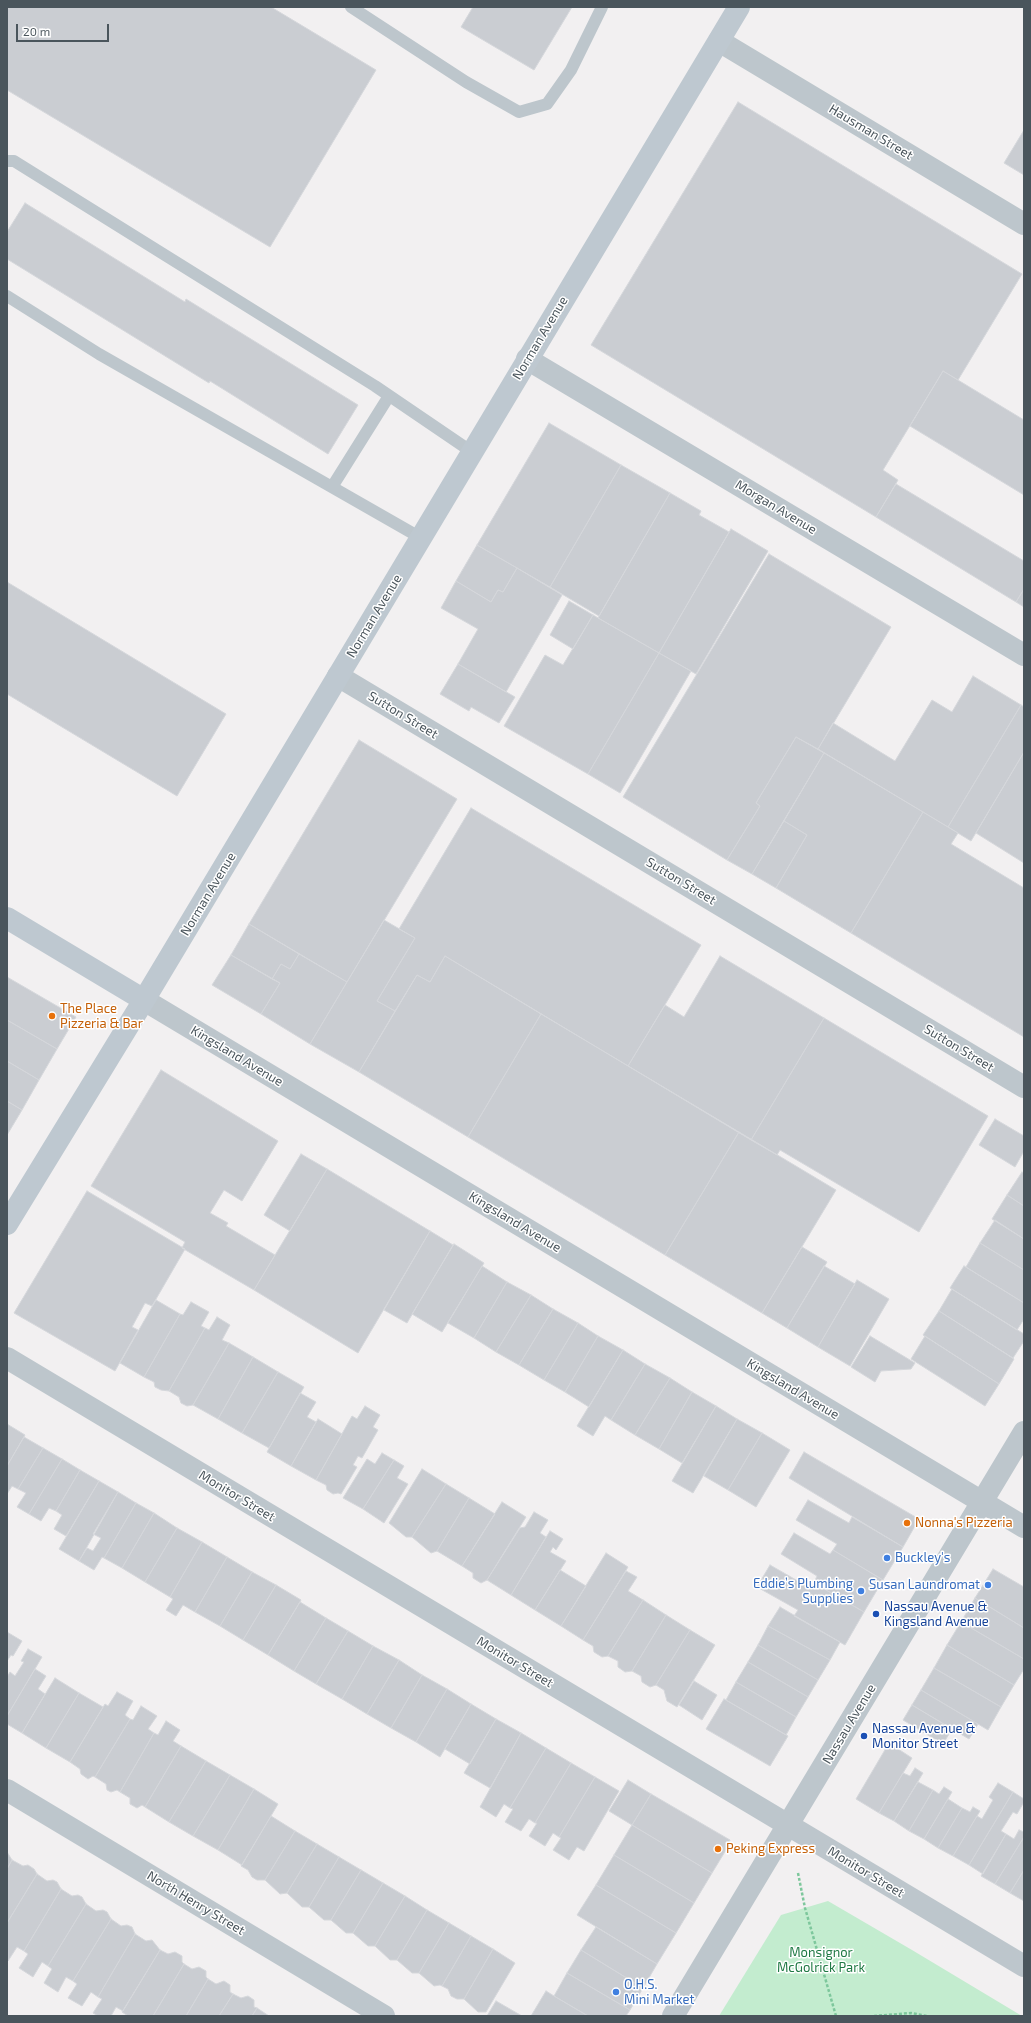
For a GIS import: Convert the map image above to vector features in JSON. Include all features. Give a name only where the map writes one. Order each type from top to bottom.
[{"type":"main road","name":"Norman Avenue","points":[[7,1224],[144,1000],[739,7]]},
{"type":"main road","name":"Kingsland Avenue","points":[[7,918],[144,1000]]},
{"type":"street","name":"Hausman Street","points":[[719,41],[1024,224]]},
{"type":"street","name":"Morgan Avenue","points":[[527,359],[1024,655]]},
{"type":"street","name":"Sutton Street","points":[[338,676],[1024,1087]]},
{"type":"street","name":"Kingsland Avenue","points":[[144,1000],[1024,1527]]},
{"type":"street","name":"Monitor Street","points":[[7,1358],[1024,1966]]},
{"type":"street","name":"Nassau Avenue","points":[[673,2016],[1024,1432]]},
{"type":"street","name":"North Henry Street","points":[[7,1790],[384,2016]]},
{"type":"lane","points":[[351,7],[466,82],[519,112],[548,104],[571,70],[602,7]]},
{"type":"lane","points":[[7,161],[14,161],[389,396],[472,452]]},
{"type":"lane","points":[[7,296],[99,354],[421,538]]},
{"type":"lane","points":[[332,487],[389,396]]},
{"type":"path","points":[[798,1873],[805,1908],[836,2016]]},
{"type":"path","points":[[874,2016],[911,2013],[927,2016]]},
{"type":"green space","name":"Monsignor McGolrick Park","points":[[828,1901],[1022,2016],[719,2016],[781,1915]]},
{"type":"building","points":[[7,7],[271,7],[376,70],[270,247],[7,90]]},
{"type":"building","points":[[473,7],[572,7],[534,70],[461,27]]},
{"type":"building","points":[[738,102],[1022,274],[958,380],[943,371],[883,470],[898,480],[876,517],[591,345]]},
{"type":"building","points":[[1024,130],[1024,175],[1004,163]]},
{"type":"building","points":[[25,203],[185,302],[186,299],[358,405],[328,454],[7,259],[7,232]]},
{"type":"building","points":[[943,371],[1024,420],[1024,495],[910,426]]},
{"type":"building","points":[[549,423],[621,465],[550,587],[477,545]]},
{"type":"building","points":[[621,465],[670,493],[599,616],[550,587]]},
{"type":"building","points":[[896,484],[1024,561],[1024,589],[1016,602],[876,517]]},
{"type":"building","points":[[670,493],[701,511],[699,515],[729,532],[659,653],[598,618]]},
{"type":"building","points":[[731,529],[768,551],[696,674],[659,653]]},
{"type":"building","points":[[477,545],[517,568],[503,592],[498,590],[491,602],[456,581]]},
{"type":"building","points":[[769,554],[891,627],[818,749],[796,737],[756,803],[760,806],[727,860],[623,797]]},
{"type":"building","points":[[517,568],[562,595],[506,692],[458,664],[478,629],[441,608],[456,581],[491,602],[498,590],[503,592]]},
{"type":"building","points":[[7,582],[226,714],[177,796],[7,694]]},
{"type":"building","points":[[1024,589],[1024,607],[1016,602]]},
{"type":"building","points":[[569,601],[593,615],[573,649],[550,635]]},
{"type":"building","points":[[593,615],[659,653],[588,774],[504,726],[545,655],[563,665]]},
{"type":"building","points":[[659,653],[691,671],[620,793],[588,774]]},
{"type":"building","points":[[458,664],[515,697],[499,723],[471,707],[469,711],[440,694]]},
{"type":"building","points":[[973,676],[1021,705],[948,827],[818,749],[833,723],[895,761],[932,700],[952,712]]},
{"type":"building","points":[[1021,705],[1024,707],[1024,752],[971,841],[948,827]]},
{"type":"building","points":[[796,737],[824,753],[752,874],[727,860],[760,806],[756,803]]},
{"type":"building","points":[[359,740],[457,799],[347,982],[249,924]]},
{"type":"building","points":[[1024,752],[1024,863],[976,833]]},
{"type":"building","points":[[824,753],[923,812],[851,933],[776,888],[807,835],[784,821]]},
{"type":"building","points":[[471,808],[701,945],[628,1066],[445,956],[430,982],[417,975],[395,1011],[377,1001],[415,938],[399,929]]},
{"type":"building","points":[[923,812],[958,833],[951,844],[1024,888],[1024,1037],[851,933]]},
{"type":"building","points":[[784,821],[807,835],[776,888],[752,874]]},
{"type":"building","points":[[384,920],[415,938],[377,1001],[395,1011],[359,1072],[310,1044]]},
{"type":"building","points":[[249,924],[299,954],[290,969],[281,964],[272,979],[231,955]]},
{"type":"building","points":[[299,954],[347,982],[310,1044],[261,1014],[280,983],[272,979],[281,964],[290,969]]},
{"type":"building","points":[[231,955],[280,983],[261,1014],[212,985]]},
{"type":"building","points":[[445,956],[541,1014],[468,1137],[359,1072],[417,975],[430,982]]},
{"type":"building","points":[[720,956],[824,1018],[751,1140],[628,1066],[665,1005],[684,1017]]},
{"type":"building","points":[[7,977],[76,1017],[57,1049],[7,1020]]},
{"type":"building","points":[[541,1014],[739,1132],[665,1255],[468,1137]]},
{"type":"building","points":[[824,1018],[988,1116],[919,1232],[780,1150],[777,1155],[751,1140]]},
{"type":"building","points":[[7,1020],[57,1049],[39,1080],[7,1061]]},
{"type":"building","points":[[7,1061],[39,1080],[22,1110],[7,1101]]},
{"type":"building","points":[[161,1070],[278,1141],[242,1201],[224,1190],[210,1213],[228,1223],[226,1226],[275,1255],[254,1290],[182,1248],[185,1242],[91,1186]]},
{"type":"building","points":[[7,1101],[22,1110],[7,1135]]},
{"type":"building","points":[[995,1119],[1024,1136],[1024,1151],[1015,1167],[979,1145]]},
{"type":"building","points":[[739,1132],[836,1190],[762,1313],[665,1255]]},
{"type":"building","points":[[301,1154],[327,1169],[290,1231],[264,1215]]},
{"type":"building","points":[[327,1169],[430,1231],[358,1353],[254,1290]]},
{"type":"building","points":[[1022,1172],[1024,1174],[1024,1206],[1007,1195]]},
{"type":"building","points":[[87,1191],[185,1249],[152,1306],[145,1303],[132,1327],[138,1330],[115,1371],[14,1313]]},
{"type":"building","points":[[1007,1195],[1024,1206],[1024,1239],[992,1219]]},
{"type":"building","points":[[995,1220],[1024,1239],[1024,1270],[980,1243]]},
{"type":"building","points":[[430,1231],[453,1245],[407,1323],[384,1310]]},
{"type":"building","points":[[980,1243],[1024,1270],[1024,1303],[966,1267]]},
{"type":"building","points":[[454,1244],[484,1263],[442,1332],[412,1314]]},
{"type":"building","points":[[802,1247],[827,1262],[787,1328],[762,1313]]},
{"type":"building","points":[[482,1266],[507,1282],[474,1338],[448,1323]]},
{"type":"building","points":[[824,1266],[855,1284],[818,1347],[787,1328]]},
{"type":"building","points":[[964,1266],[1024,1303],[1024,1319],[1017,1330],[950,1288]]},
{"type":"building","points":[[857,1280],[889,1299],[850,1366],[818,1347]]},
{"type":"building","points":[[507,1282],[531,1295],[496,1352],[474,1338]]},
{"type":"building","points":[[952,1289],[1024,1334],[1024,1341],[1013,1358],[939,1311]]},
{"type":"building","points":[[531,1295],[553,1309],[519,1365],[496,1352]]},
{"type":"building","points":[[156,1300],[180,1314],[144,1377],[120,1363]]},
{"type":"building","points":[[191,1302],[209,1312],[201,1326],[205,1328],[169,1391],[161,1390],[155,1387],[154,1382],[144,1377],[180,1314],[183,1315]]},
{"type":"building","points":[[553,1309],[578,1323],[544,1380],[519,1365]]},
{"type":"building","points":[[939,1311],[1014,1359],[999,1384],[923,1335]]},
{"type":"building","points":[[217,1317],[230,1325],[222,1340],[229,1343],[193,1405],[187,1406],[181,1403],[179,1397],[169,1391],[205,1328],[209,1330]]},
{"type":"building","points":[[578,1323],[598,1336],[565,1392],[544,1380]]},
{"type":"building","points":[[598,1336],[623,1350],[589,1407],[565,1392]]},
{"type":"building","points":[[870,1336],[915,1363],[911,1369],[881,1371],[875,1382],[851,1367]]},
{"type":"building","points":[[925,1336],[999,1384],[985,1406],[911,1359]]},
{"type":"building","points":[[229,1343],[253,1357],[218,1419],[193,1405]]},
{"type":"building","points":[[623,1350],[645,1364],[611,1420],[605,1416],[593,1436],[577,1426]]},
{"type":"building","points":[[253,1357],[278,1372],[242,1433],[218,1419]]},
{"type":"building","points":[[645,1364],[670,1378],[635,1435],[611,1420]]},
{"type":"building","points":[[278,1372],[304,1387],[269,1448],[242,1433]]},
{"type":"building","points":[[670,1378],[692,1392],[659,1449],[635,1435]]},
{"type":"building","points":[[692,1392],[716,1406],[682,1463],[659,1449]]},
{"type":"building","points":[[300,1393],[316,1402],[307,1417],[316,1422],[291,1466],[267,1452]]},
{"type":"building","points":[[365,1406],[380,1415],[373,1427],[378,1430],[362,1458],[358,1456],[353,1465],[357,1467],[341,1494],[333,1494],[327,1490],[326,1485],[316,1480],[352,1416],[357,1419]]},
{"type":"building","points":[[716,1406],[737,1419],[693,1493],[672,1481]]},
{"type":"building","points":[[318,1419],[342,1434],[316,1480],[291,1466]]},
{"type":"building","points":[[737,1419],[762,1433],[728,1490],[704,1476]]},
{"type":"building","points":[[7,1424],[25,1435],[7,1466]]},
{"type":"building","points":[[762,1433],[790,1450],[756,1507],[728,1490]]},
{"type":"building","points":[[24,1437],[43,1448],[18,1489],[12,1486],[7,1494],[7,1466]]},
{"type":"building","points":[[43,1448],[62,1459],[29,1514],[17,1507],[26,1493],[18,1489]]},
{"type":"building","points":[[804,1452],[919,1519],[903,1547],[789,1478]]},
{"type":"building","points":[[382,1453],[394,1460],[363,1509],[343,1498],[367,1459],[375,1464]]},
{"type":"building","points":[[62,1459],[80,1470],[56,1511],[49,1508],[41,1521],[29,1514]]},
{"type":"building","points":[[394,1460],[404,1466],[397,1478],[408,1484],[384,1523],[363,1509]]},
{"type":"building","points":[[422,1469],[446,1484],[412,1537],[406,1537],[389,1523]]},
{"type":"building","points":[[80,1470],[99,1481],[66,1536],[54,1529],[62,1515],[56,1511]]},
{"type":"building","points":[[99,1481],[118,1492],[79,1561],[59,1549]]},
{"type":"building","points":[[446,1484],[469,1498],[437,1551],[431,1553],[412,1537]]},
{"type":"building","points":[[118,1492],[136,1503],[104,1558],[102,1557],[94,1570],[79,1561],[87,1548],[93,1551],[101,1538],[93,1534]]},
{"type":"building","points":[[469,1498],[495,1514],[462,1566],[437,1551]]},
{"type":"building","points":[[808,1500],[849,1523],[852,1517],[903,1547],[883,1580],[833,1550],[837,1544],[796,1520]]},
{"type":"building","points":[[502,1502],[526,1517],[487,1580],[481,1583],[473,1578],[473,1573],[462,1566]]},
{"type":"building","points":[[136,1503],[154,1513],[122,1568],[104,1558]]},
{"type":"building","points":[[534,1512],[548,1520],[540,1533],[546,1537],[511,1595],[487,1580],[520,1528],[525,1527]]},
{"type":"building","points":[[154,1513],[177,1528],[145,1582],[122,1568]]},
{"type":"building","points":[[177,1528],[202,1542],[170,1597],[145,1582]]},
{"type":"building","points":[[550,1531],[563,1539],[556,1550],[553,1547],[550,1552],[566,1561],[535,1610],[511,1595]]},
{"type":"building","points":[[794,1533],[830,1554],[833,1550],[883,1580],[864,1612],[814,1583],[817,1576],[781,1554]]},
{"type":"building","points":[[202,1542],[227,1557],[195,1612],[183,1605],[176,1616],[166,1610],[173,1599],[170,1597]]},
{"type":"building","points":[[606,1553],[628,1567],[583,1640],[561,1626]]},
{"type":"building","points":[[227,1557],[252,1572],[220,1626],[195,1612]]},
{"type":"building","points":[[770,1565],[810,1588],[814,1583],[864,1612],[845,1645],[794,1616],[798,1610],[757,1587]]},
{"type":"building","points":[[993,1569],[1024,1587],[1024,1628],[975,1598]]},
{"type":"building","points":[[560,1570],[586,1586],[561,1626],[535,1610]]},
{"type":"building","points":[[626,1571],[637,1577],[628,1591],[643,1600],[608,1656],[602,1657],[594,1652],[593,1646],[583,1640]]},
{"type":"building","points":[[252,1572],[276,1585],[243,1640],[220,1626]]},
{"type":"building","points":[[276,1585],[301,1600],[268,1655],[243,1640]]},
{"type":"building","points":[[975,1598],[1024,1628],[1024,1659],[961,1622]]},
{"type":"building","points":[[643,1600],[666,1615],[632,1671],[625,1672],[618,1667],[618,1661],[608,1656]]},
{"type":"building","points":[[300,1602],[326,1618],[294,1671],[268,1655]]},
{"type":"building","points":[[780,1607],[840,1642],[830,1660],[768,1626]]},
{"type":"building","points":[[666,1615],[690,1630],[656,1685],[650,1687],[642,1682],[641,1676],[632,1671]]},
{"type":"building","points":[[326,1618],[348,1631],[316,1684],[294,1671]]},
{"type":"building","points":[[961,1622],[1024,1659],[1024,1669],[1014,1685],[947,1645]]},
{"type":"building","points":[[768,1626],[830,1660],[818,1680],[758,1645]]},
{"type":"building","points":[[690,1630],[715,1645],[677,1707],[667,1701],[664,1690],[656,1685]]},
{"type":"building","points":[[348,1631],[373,1646],[342,1699],[316,1684]]},
{"type":"building","points":[[7,1632],[22,1641],[13,1656],[11,1655],[7,1661]]},
{"type":"building","points":[[758,1645],[818,1680],[808,1697],[748,1662]]},
{"type":"building","points":[[947,1645],[1014,1685],[1001,1707],[934,1668]]},
{"type":"building","points":[[373,1646],[399,1660],[367,1714],[342,1699]]},
{"type":"building","points":[[28,1649],[42,1657],[7,1716],[7,1677],[10,1672],[15,1676],[24,1662],[21,1661]]},
{"type":"building","points":[[399,1660],[422,1675],[391,1728],[367,1714]]},
{"type":"building","points":[[748,1662],[808,1697],[796,1717],[736,1682]]},
{"type":"building","points":[[934,1668],[1001,1707],[988,1730],[921,1690]]},
{"type":"building","points":[[35,1669],[46,1676],[38,1689],[45,1694],[22,1733],[7,1724],[7,1716]]},
{"type":"building","points":[[422,1675],[447,1689],[416,1742],[391,1728]]},
{"type":"building","points":[[55,1678],[79,1693],[46,1748],[22,1733]]},
{"type":"building","points":[[694,1681],[717,1695],[702,1720],[679,1705]]},
{"type":"building","points":[[736,1682],[796,1717],[786,1735],[726,1700]]},
{"type":"building","points":[[447,1689],[471,1704],[440,1757],[416,1742]]},
{"type":"building","points":[[921,1690],[978,1724],[969,1739],[912,1705]]},
{"type":"building","points":[[117,1692],[133,1701],[125,1715],[130,1719],[95,1777],[93,1776],[88,1779],[81,1774],[80,1769],[70,1762],[105,1704],[108,1706]]},
{"type":"building","points":[[79,1693],[103,1707],[70,1762],[46,1748]]},
{"type":"building","points":[[724,1699],[788,1736],[770,1766],[706,1729]]},
{"type":"building","points":[[471,1704],[496,1719],[470,1764],[445,1749]]},
{"type":"building","points":[[912,1705],[952,1729],[943,1744],[903,1720]]},
{"type":"building","points":[[141,1706],[157,1716],[148,1729],[154,1733],[120,1792],[117,1790],[111,1792],[107,1790],[106,1784],[95,1777],[130,1719],[133,1720]]},
{"type":"building","points":[[496,1719],[521,1733],[490,1788],[464,1773]]},
{"type":"building","points":[[166,1721],[180,1730],[173,1741],[181,1746],[145,1807],[142,1805],[137,1808],[130,1804],[130,1798],[120,1792],[154,1733],[158,1735]]},
{"type":"building","points":[[521,1733],[546,1748],[510,1808],[504,1804],[496,1817],[480,1807]]},
{"type":"building","points":[[889,1743],[912,1758],[879,1813],[856,1799]]},
{"type":"building","points":[[181,1746],[206,1761],[169,1822],[145,1807]]},
{"type":"building","points":[[546,1748],[571,1763],[535,1823],[529,1819],[521,1831],[505,1822],[513,1809],[510,1808]]},
{"type":"building","points":[[206,1761],[230,1775],[193,1836],[169,1822]]},
{"type":"building","points":[[571,1763],[595,1777],[559,1837],[553,1833],[545,1846],[529,1836],[537,1823],[535,1823]]},
{"type":"building","points":[[915,1768],[923,1773],[894,1821],[879,1813],[903,1773],[910,1776]]},
{"type":"building","points":[[230,1775],[254,1789],[218,1850],[193,1836]]},
{"type":"building","points":[[595,1777],[619,1791],[584,1851],[577,1847],[569,1860],[553,1850],[561,1838],[559,1837]]},
{"type":"building","points":[[628,1780],[651,1794],[632,1825],[609,1811]]},
{"type":"building","points":[[918,1782],[933,1790],[909,1831],[894,1821]]},
{"type":"building","points":[[998,1783],[1013,1792],[969,1865],[953,1856],[977,1816],[982,1819],[993,1800],[989,1797]]},
{"type":"building","points":[[944,1787],[952,1792],[924,1839],[909,1831],[933,1790],[939,1794]]},
{"type":"building","points":[[254,1789],[278,1804],[242,1865],[218,1850]]},
{"type":"building","points":[[1013,1792],[1024,1799],[1024,1802],[1017,1814],[1013,1812],[1001,1831],[1006,1834],[983,1874],[969,1865]]},
{"type":"building","points":[[651,1794],[730,1840],[729,1845],[712,1873],[632,1825]]},
{"type":"building","points":[[948,1799],[962,1808],[938,1848],[924,1839]]},
{"type":"building","points":[[973,1807],[980,1811],[953,1856],[938,1848],[962,1808],[970,1812]]},
{"type":"building","points":[[271,1816],[295,1831],[265,1880],[257,1880],[252,1877],[248,1870],[241,1866]]},
{"type":"building","points":[[632,1825],[712,1873],[694,1903],[614,1855]]},
{"type":"building","points":[[1019,1830],[1024,1832],[1024,1837],[995,1884],[981,1876],[1006,1834],[1014,1839]]},
{"type":"building","points":[[295,1831],[317,1844],[287,1893],[280,1894],[265,1880]]},
{"type":"building","points":[[1024,1837],[1024,1870],[1010,1893],[995,1884]]},
{"type":"building","points":[[317,1844],[339,1857],[309,1907],[302,1907],[287,1893]]},
{"type":"building","points":[[7,1852],[12,1860],[7,1869]]},
{"type":"building","points":[[614,1855],[694,1903],[676,1933],[596,1885]]},
{"type":"building","points":[[339,1857],[361,1870],[331,1920],[324,1920],[309,1907]]},
{"type":"building","points":[[12,1860],[23,1866],[28,1865],[34,1869],[37,1874],[7,1923],[7,1869]]},
{"type":"building","points":[[361,1870],[383,1883],[353,1933],[346,1933],[331,1920]]},
{"type":"building","points":[[1024,1870],[1024,1901],[1010,1893]]},
{"type":"building","points":[[37,1874],[47,1881],[53,1880],[57,1882],[61,1889],[24,1951],[17,1947],[8,1961],[7,1923]]},
{"type":"building","points":[[383,1883],[405,1896],[375,1946],[368,1946],[353,1933]]},
{"type":"building","points":[[596,1885],[676,1933],[657,1964],[577,1915]]},
{"type":"building","points":[[61,1889],[72,1896],[78,1895],[82,1897],[86,1904],[48,1966],[42,1962],[33,1977],[19,1968],[28,1954],[24,1951]]},
{"type":"building","points":[[405,1896],[427,1910],[397,1960],[390,1960],[375,1946]]},
{"type":"building","points":[[86,1904],[96,1911],[103,1910],[107,1912],[111,1919],[73,1981],[66,1977],[58,1992],[44,1983],[52,1969],[48,1966]]},
{"type":"building","points":[[427,1910],[449,1923],[419,1973],[412,1973],[397,1960]]},
{"type":"building","points":[[111,1919],[121,1926],[127,1925],[132,1927],[135,1934],[98,1997],[91,1992],[82,2006],[68,1998],[77,1984],[73,1981]]},
{"type":"building","points":[[449,1923],[471,1936],[442,1986],[434,1986],[419,1973]]},
{"type":"building","points":[[596,1927],[657,1964],[643,1988],[581,1950]]},
{"type":"building","points":[[135,1934],[146,1941],[152,1940],[160,1950],[123,2011],[116,2007],[111,2016],[98,2016],[93,2013],[102,1999],[98,1997]]},
{"type":"building","points":[[471,1936],[493,1949],[464,1999],[457,1999],[451,1996],[448,1989],[442,1986]]},
{"type":"building","points":[[493,1949],[515,1963],[486,2012],[478,2012],[464,1999]]},
{"type":"building","points":[[160,1950],[168,1954],[175,1952],[182,1956],[182,1962],[184,1964],[153,2016],[128,2016],[122,2012]]},
{"type":"building","points":[[581,1950],[643,1988],[630,2010],[567,1973]]},
{"type":"building","points":[[184,1964],[192,1969],[199,1967],[206,1971],[206,1977],[208,1979],[186,2016],[153,2016]]},
{"type":"building","points":[[567,1973],[630,2010],[626,2016],[588,2016],[554,1996]]},
{"type":"building","points":[[208,1979],[216,1984],[224,1981],[230,1985],[230,1992],[233,1994],[219,2016],[186,2016]]},
{"type":"building","points":[[546,1991],[554,1996],[588,2016],[531,2016]]},
{"type":"building","points":[[233,1994],[241,1998],[248,1996],[254,2000],[254,2007],[257,2008],[252,2016],[219,2016]]},
{"type":"building","points":[[496,2001],[522,2016],[487,2016]]},
{"type":"building","points":[[257,2008],[269,2016],[252,2016]]},
{"type":"place","name":"The Place Pizzeria & Bar","points":[[52,1016]]},
{"type":"place","name":"Nonna's Pizzeria","points":[[907,1523]]},
{"type":"place","name":"Buckley's","points":[[887,1558]]},
{"type":"place","name":"Susan Laundromat","points":[[988,1585]]},
{"type":"place","name":"Eddie’s Plumbing Supplies","points":[[861,1591]]},
{"type":"place","name":"Nassau Avenue & Kingsland Avenue","points":[[876,1614]]},
{"type":"place","name":"Nassau Avenue & Monitor Street","points":[[864,1736]]},
{"type":"place","name":"Peking Express","points":[[718,1849]]},
{"type":"place","name":"O.H.S. Mini Market","points":[[616,1992]]}]
